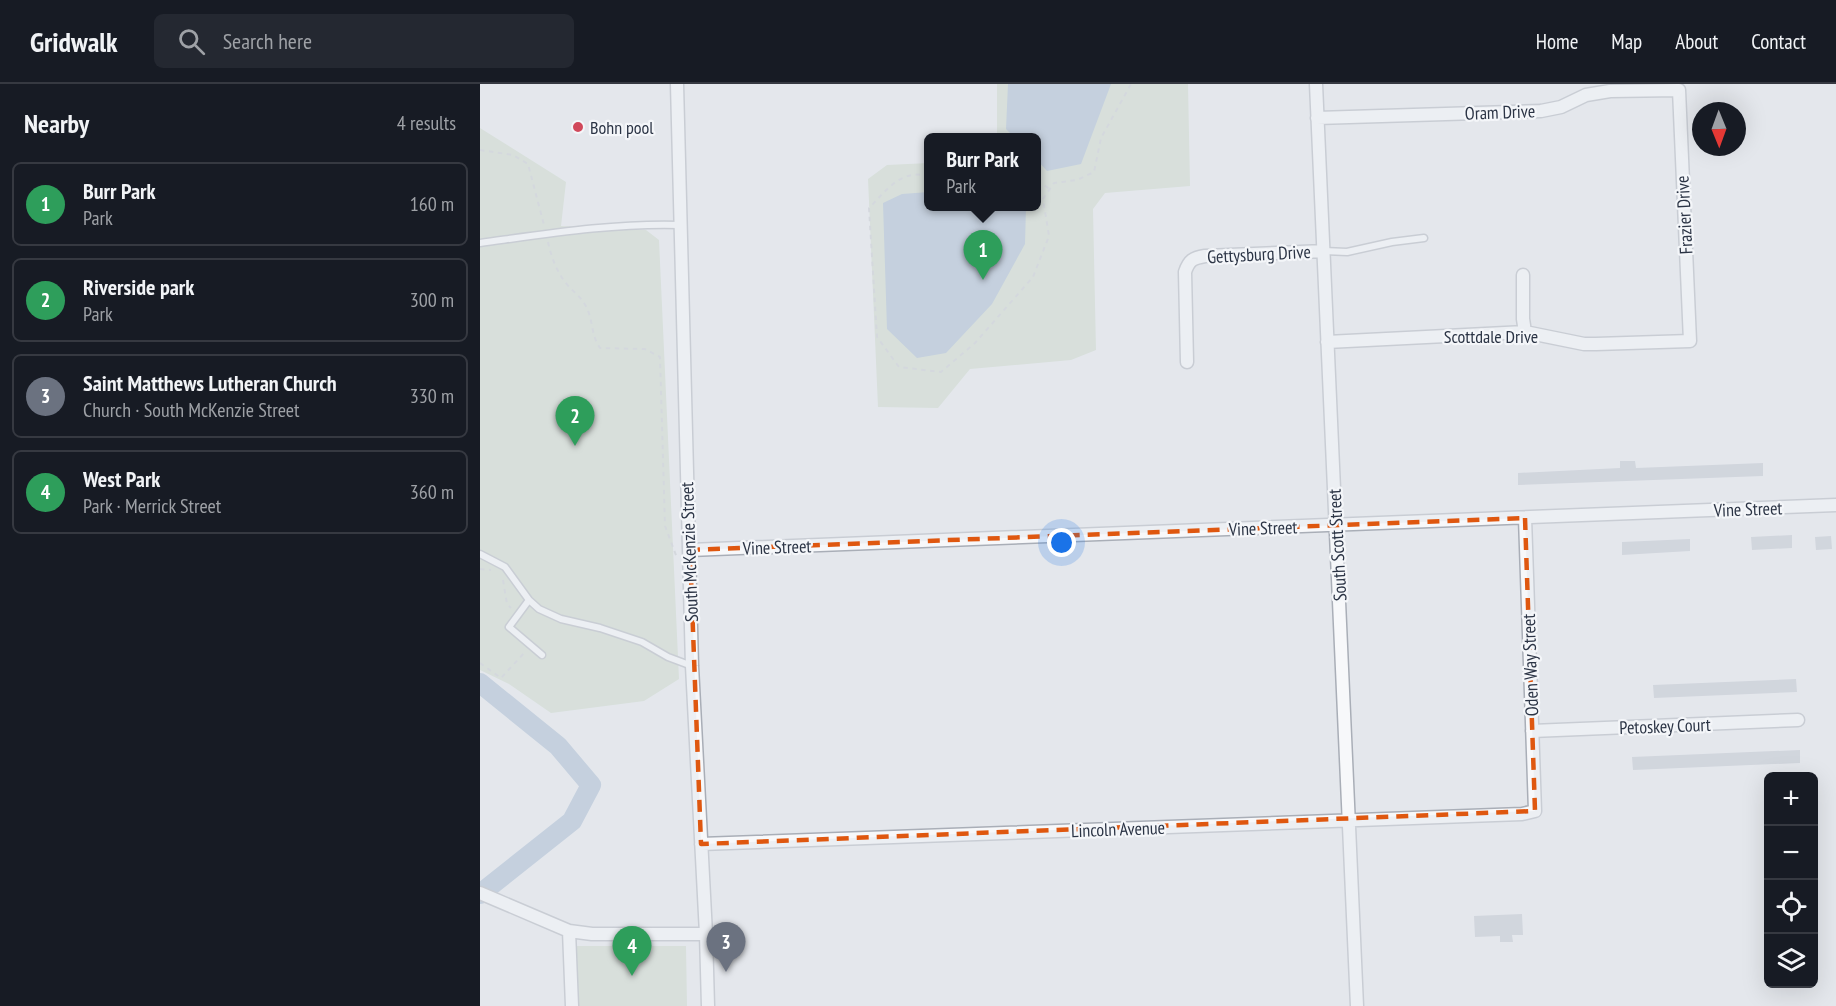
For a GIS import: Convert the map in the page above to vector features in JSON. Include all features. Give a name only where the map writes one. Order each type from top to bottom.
[{"type":"street","name":"South McKenzie Street","points":[[677,84],[692,666],[708,1006]]},
{"type":"street","name":"South Scott Street","points":[[1316,84],[1357,1006]]},
{"type":"street","name":"Oram Drive","points":[[1317,118],[1541,111],[1561,107],[1586,95],[1610,91],[1678,90]]},
{"type":"street","name":"Frazier Drive","points":[[1678,90],[1690,341]]},
{"type":"street","name":"Gettysburg Drive","points":[[1187,362],[1185,272],[1188,262],[1205,256],[1324,251]]},
{"type":"street","points":[[1523,274],[1525,332]]},
{"type":"street","name":"Scottdale Drive","points":[[1327,342],[1525,332],[1596,345],[1690,341]]},
{"type":"street","name":"Vine Street","points":[[690,550],[1836,505]]},
{"type":"street","name":"Oden Way Street","points":[[1525,518],[1535,811]]},
{"type":"street","name":"Petoskey Court","points":[[1532,731],[1798,720]]},
{"type":"street","name":"Lincoln Avenue","points":[[701,844],[1522,814],[1535,811]]},
{"type":"street","points":[[480,893],[569,931],[592,934],[706,934]]},
{"type":"street","points":[[569,931],[572,1006]]},
{"type":"lane","points":[[480,243],[642,224],[680,225]]},
{"type":"lane","points":[[1324,251],[1347,252],[1424,238]]},
{"type":"lane","points":[[480,554],[505,567],[529,600],[539,609],[561,619],[600,628],[642,642],[668,657],[692,666]]},
{"type":"lane","points":[[529,600],[508,627],[542,655]]},
{"type":"path","points":[[924,174],[898,178],[869,208],[878,337],[899,367],[941,372],[975,343],[1033,277],[1049,236],[1043,199],[1054,183],[1077,180],[1094,172],[1101,138],[1131,84]]},
{"type":"path","points":[[480,150],[513,155],[528,164],[551,256],[564,281],[585,304],[591,319],[593,339],[600,348],[645,349],[660,357],[665,526],[679,563]]},
{"type":"path","points":[[1041,183],[1050,189]]},
{"type":"path","points":[[480,569],[496,570]]},
{"type":"path","points":[[503,580],[507,604],[518,614]]},
{"type":"path","points":[[480,663],[501,678],[531,646]]},
{"type":"highlighted area","points":[[1525,518],[1535,811],[701,844],[690,550]]},
{"type":"green space","points":[[997,84],[1188,84],[1190,186],[1105,193],[1093,209],[1096,350],[1071,360],[970,369],[938,408],[878,407],[868,179],[887,165],[924,163],[924,211],[1041,211],[1041,133],[997,133]]},
{"type":"green space","points":[[480,128],[566,182],[561,226],[646,230],[659,240],[679,679],[644,701],[551,713],[509,684],[480,670]]},
{"type":"green space","points":[[576,946],[686,946],[687,1006],[579,1006]]},
{"type":"water","points":[[1008,84],[1111,84],[1081,164],[1047,171],[1041,164],[1041,133],[1010,133],[1006,129]]},
{"type":"water","points":[[924,192],[924,211],[1026,211],[1025,244],[992,304],[946,353],[917,358],[887,329],[883,203],[902,194]]},
{"type":"building","points":[[1620,461],[1635,461],[1636,468],[1763,463],[1763,476],[1518,485],[1518,473],[1620,468]]},
{"type":"building","points":[[1792,535],[1792,548],[1752,550],[1751,537]]},
{"type":"building","points":[[1831,536],[1832,549],[1816,550],[1815,537]]},
{"type":"building","points":[[1690,539],[1690,551],[1622,555],[1622,542]]},
{"type":"building","points":[[1796,679],[1797,692],[1654,698],[1653,685]]},
{"type":"building","points":[[1800,750],[1800,763],[1633,770],[1632,757]]},
{"type":"building","points":[[1522,914],[1523,935],[1512,935],[1513,942],[1500,942],[1500,936],[1475,937],[1474,916]]},
{"type":"waterway","points":[[480,683],[558,746],[591,785],[572,821],[480,894]]},
{"type":"place","name":"Bohn pool","points":[[578,127]]},
{"type":"place","name":"Burr Park","points":[[983,280]]},
{"type":"place","name":"Riverside park","points":[[575,446]]},
{"type":"place","name":"Saint Matthews Lutheran Church","points":[[726,972]]},
{"type":"place","name":"West Park","points":[[632,976]]}]
